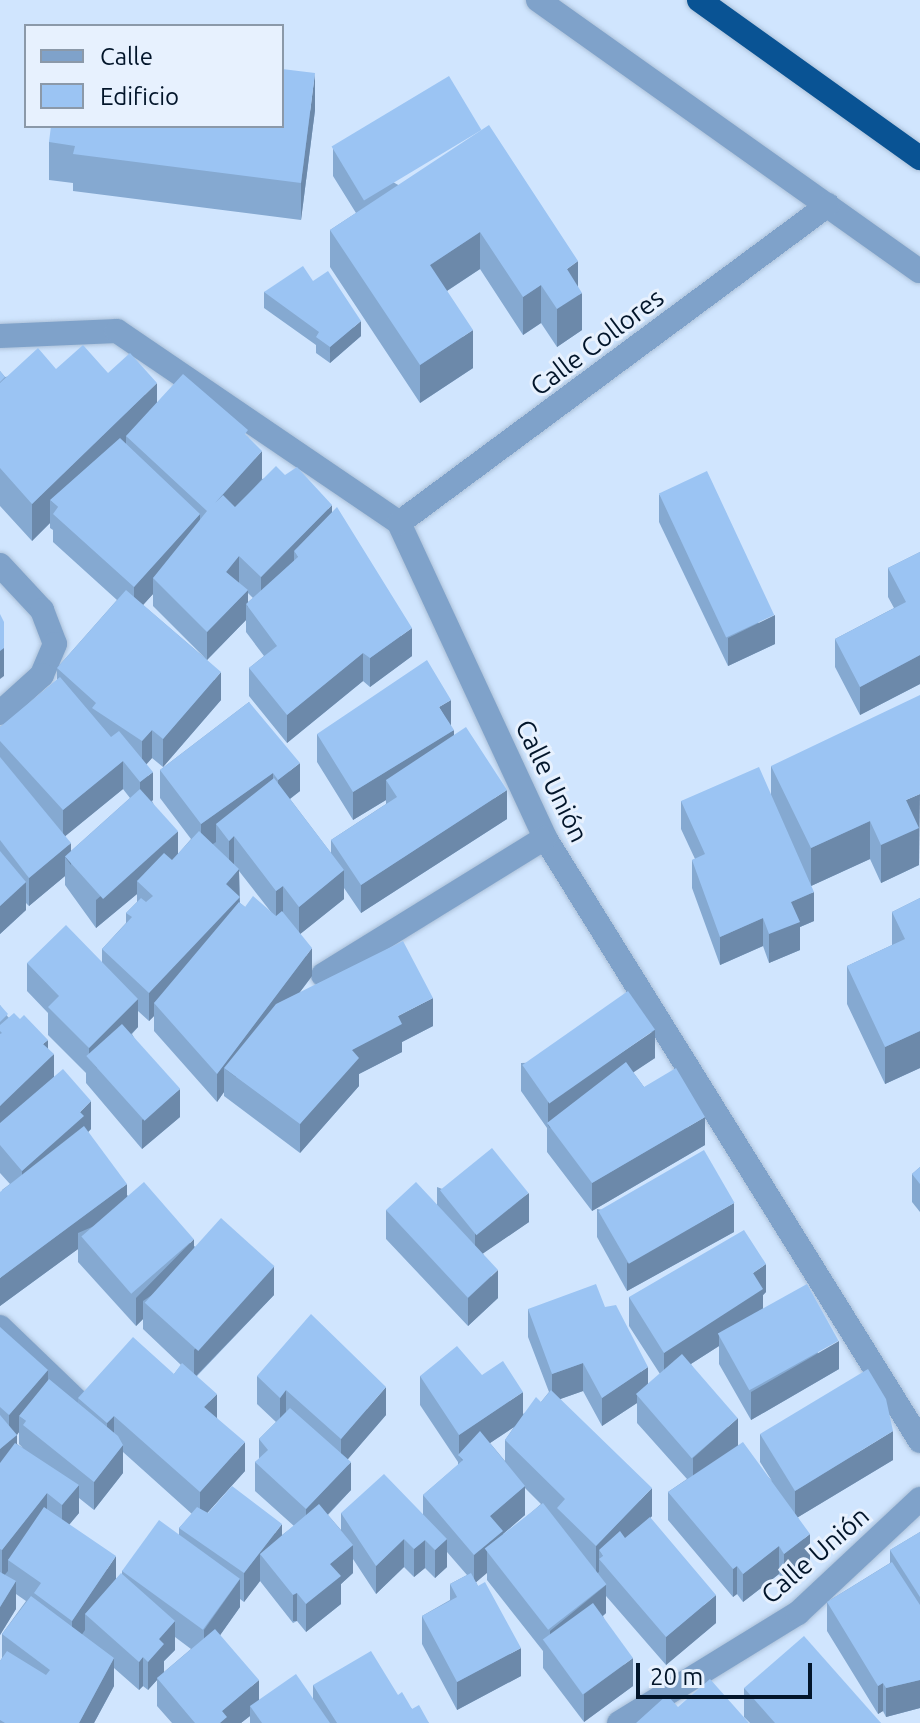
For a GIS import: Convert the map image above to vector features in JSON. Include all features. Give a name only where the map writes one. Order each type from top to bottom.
[{"type":"highway","points":[[699,0],[920,158]]},
{"type":"street","points":[[538,0],[920,271]]},
{"type":"street","name":"Calle Collores","points":[[399,523],[828,205]]},
{"type":"street","points":[[0,336],[117,331],[399,523]]},
{"type":"street","name":"Calle Unión","points":[[399,523],[545,838],[920,1441]]},
{"type":"street","points":[[0,565],[42,610],[55,644],[42,675],[0,713]]},
{"type":"street","points":[[323,975],[545,838]]},
{"type":"street","points":[[0,1327],[77,1401]]},
{"type":"street","name":"Calle Unión","points":[[619,1723],[798,1613],[920,1499]]},
{"type":"building","points":[[284,69],[315,73],[301,183],[73,154],[75,146],[49,142],[51,128],[284,128]]},
{"type":"building","points":[[449,76],[481,130],[364,201],[332,147]]},
{"type":"building","points":[[489,125],[578,261],[567,269],[582,293],[557,309],[541,285],[523,297],[480,232],[430,265],[473,330],[420,365],[330,230]]},
{"type":"building","points":[[303,266],[313,281],[328,271],[361,321],[330,347],[316,337],[319,332],[264,292]]},
{"type":"building","points":[[83,345],[108,373],[130,353],[157,383],[32,504],[0,468],[0,383],[38,348],[56,369]]},
{"type":"building","points":[[183,374],[248,430],[245,434],[262,451],[215,503],[223,495],[235,507],[276,466],[285,475],[297,467],[332,505],[261,577],[239,556],[226,572],[248,590],[207,632],[153,578],[207,511],[126,436]]},
{"type":"building","points":[[120,438],[200,514],[134,587],[53,514],[58,507],[50,500]]},
{"type":"building","points":[[707,471],[774,615],[726,638],[659,493]]},
{"type":"building","points":[[337,507],[412,628],[370,658],[363,653],[287,715],[249,668],[277,646],[246,604],[298,557],[294,551]]},
{"type":"building","points":[[920,552],[920,655],[860,687],[835,639],[906,602],[888,568]]},
{"type":"building","points":[[126,590],[221,672],[163,739],[152,730],[142,741],[92,708],[96,703],[57,668]]},
{"type":"building","points":[[0,614],[4,622],[4,648],[0,651]]},
{"type":"building","points":[[427,660],[451,700],[439,707],[454,730],[353,792],[317,734]]},
{"type":"building","points":[[60,677],[111,737],[119,731],[153,772],[140,782],[123,761],[63,810],[0,741],[0,727]]},
{"type":"building","points":[[920,695],[920,794],[906,800],[919,828],[881,845],[870,821],[811,848],[771,766]]},
{"type":"building","points":[[249,702],[300,763],[278,780],[273,773],[201,824],[160,770]]},
{"type":"building","points":[[466,727],[507,790],[361,885],[331,840],[397,797],[386,780]]},
{"type":"building","points":[[0,757],[71,843],[29,878],[0,840]]},
{"type":"building","points":[[759,767],[814,892],[791,902],[800,922],[769,934],[763,918],[720,937],[692,860],[705,854],[681,801]]},
{"type":"building","points":[[274,778],[344,870],[299,907],[283,886],[276,891],[234,836],[229,841],[216,824]]},
{"type":"building","points":[[140,789],[178,831],[103,899],[65,857]]},
{"type":"building","points":[[199,831],[239,869],[226,884],[240,897],[149,993],[102,949],[132,917],[126,913],[141,898],[146,902],[153,896],[137,881],[164,853],[172,860]]},
{"type":"building","points":[[0,851],[26,882],[0,906]]},
{"type":"building","points":[[253,896],[276,916],[282,911],[312,948],[217,1074],[154,1003],[239,902],[245,907]]},
{"type":"building","points":[[920,898],[920,1031],[885,1047],[847,966],[905,939],[892,912]]},
{"type":"building","points":[[66,925],[138,999],[89,1048],[48,1007],[59,996],[27,963]]},
{"type":"building","points":[[403,941],[433,998],[398,1016],[402,1024],[352,1050],[359,1058],[300,1124],[224,1068],[276,1004]]},
{"type":"building","points":[[628,991],[655,1030],[549,1103],[522,1065]]},
{"type":"building","points":[[0,1005],[8,1014],[0,1022]]},
{"type":"building","points":[[14,1013],[20,1019],[24,1015],[48,1040],[43,1044],[54,1054],[0,1106],[0,1025]]},
{"type":"building","points":[[122,1024],[180,1089],[145,1121],[86,1056]]},
{"type":"building","points":[[626,1062],[644,1087],[676,1068],[705,1117],[592,1183],[547,1123]]},
{"type":"building","points":[[63,1069],[91,1101],[80,1112],[84,1116],[22,1171],[0,1145],[0,1123]]},
{"type":"building","points":[[84,1126],[127,1184],[0,1278],[0,1192]]},
{"type":"building","points":[[492,1148],[529,1193],[476,1235],[440,1190]]},
{"type":"building","points":[[704,1150],[734,1203],[629,1264],[598,1211]]},
{"type":"building","points":[[920,1167],[920,1184],[912,1174]]},
{"type":"building","points":[[144,1182],[194,1239],[131,1294],[81,1236]]},
{"type":"building","points":[[416,1182],[498,1270],[468,1298],[386,1210]]},
{"type":"building","points":[[221,1218],[275,1266],[198,1351],[145,1303]]},
{"type":"building","points":[[744,1230],[766,1264],[753,1273],[763,1289],[664,1353],[629,1297]]},
{"type":"building","points":[[596,1284],[605,1307],[616,1305],[648,1367],[602,1398],[583,1363],[552,1374],[528,1309]]},
{"type":"building","points":[[807,1284],[839,1341],[749,1390],[718,1333]]},
{"type":"building","points":[[311,1314],[386,1387],[341,1439],[286,1390],[280,1398],[257,1376]]},
{"type":"building","points":[[0,1327],[48,1370],[9,1415],[0,1407]]},
{"type":"building","points":[[133,1337],[174,1374],[182,1363],[217,1394],[204,1407],[245,1442],[200,1492],[114,1416],[107,1423],[78,1398]]},
{"type":"building","points":[[457,1346],[482,1375],[503,1361],[523,1392],[459,1435],[420,1376]]},
{"type":"building","points":[[682,1354],[738,1418],[692,1458],[636,1394]]},
{"type":"building","points":[[868,1369],[886,1399],[893,1431],[795,1491],[760,1434]]},
{"type":"building","points":[[49,1379],[118,1436],[123,1445],[94,1482],[23,1425],[26,1421],[19,1416]]},
{"type":"building","points":[[551,1390],[652,1488],[596,1546],[557,1508],[565,1499],[505,1440],[536,1397],[541,1402]]},
{"type":"building","points":[[290,1408],[351,1462],[306,1509],[255,1462],[268,1450],[259,1439]]},
{"type":"building","points":[[0,1415],[17,1435],[0,1449]]},
{"type":"building","points":[[480,1431],[525,1486],[490,1516],[503,1531],[474,1555],[423,1495],[463,1460],[458,1455]]},
{"type":"building","points":[[743,1442],[810,1534],[784,1554],[779,1546],[743,1574],[737,1566],[733,1569],[668,1492]]},
{"type":"building","points":[[15,1443],[79,1485],[62,1505],[47,1493],[2,1550],[0,1463]]},
{"type":"building","points":[[384,1474],[447,1539],[435,1550],[425,1540],[414,1549],[404,1539],[376,1566],[341,1513]]},
{"type":"building","points":[[232,1486],[282,1524],[244,1573],[179,1528],[197,1507],[208,1513]]},
{"type":"building","points":[[543,1503],[606,1584],[548,1630],[485,1549]]},
{"type":"building","points":[[319,1504],[353,1545],[330,1564],[341,1576],[306,1604],[297,1593],[293,1595],[260,1554]]},
{"type":"building","points":[[44,1507],[116,1556],[72,1621],[34,1593],[41,1583],[8,1560]]},
{"type":"building","points":[[650,1517],[716,1595],[666,1637],[599,1559],[603,1556],[599,1550],[620,1531],[625,1538]]},
{"type":"building","points":[[159,1520],[240,1579],[203,1630],[122,1571]]},
{"type":"building","points":[[920,1532],[920,1597],[890,1550]]},
{"type":"building","points":[[892,1562],[920,1605],[920,1680],[886,1688],[883,1683],[878,1686],[827,1602]]},
{"type":"building","points":[[0,1572],[16,1581],[0,1607]]},
{"type":"building","points":[[121,1573],[175,1621],[159,1639],[164,1644],[148,1662],[143,1657],[139,1662],[85,1614]]},
{"type":"building","points":[[471,1573],[478,1586],[485,1582],[521,1648],[457,1682],[422,1616],[457,1597],[450,1584]]},
{"type":"building","points":[[31,1596],[114,1658],[79,1723],[5,1723],[0,1720],[0,1661],[7,1651],[46,1675],[50,1670],[2,1634]]},
{"type":"building","points":[[593,1603],[633,1658],[583,1694],[543,1639]]},
{"type":"building","points":[[215,1629],[259,1680],[222,1711],[227,1717],[220,1723],[195,1723],[157,1678]]},
{"type":"building","points":[[804,1636],[881,1723],[775,1723],[744,1688]]},
{"type":"building","points":[[371,1651],[398,1695],[402,1692],[412,1709],[419,1705],[429,1723],[337,1723],[313,1685]]},
{"type":"building","points":[[296,1674],[330,1723],[262,1723],[250,1706]]},
{"type":"building","points":[[710,1679],[749,1723],[636,1723],[667,1695],[678,1707]]}]
